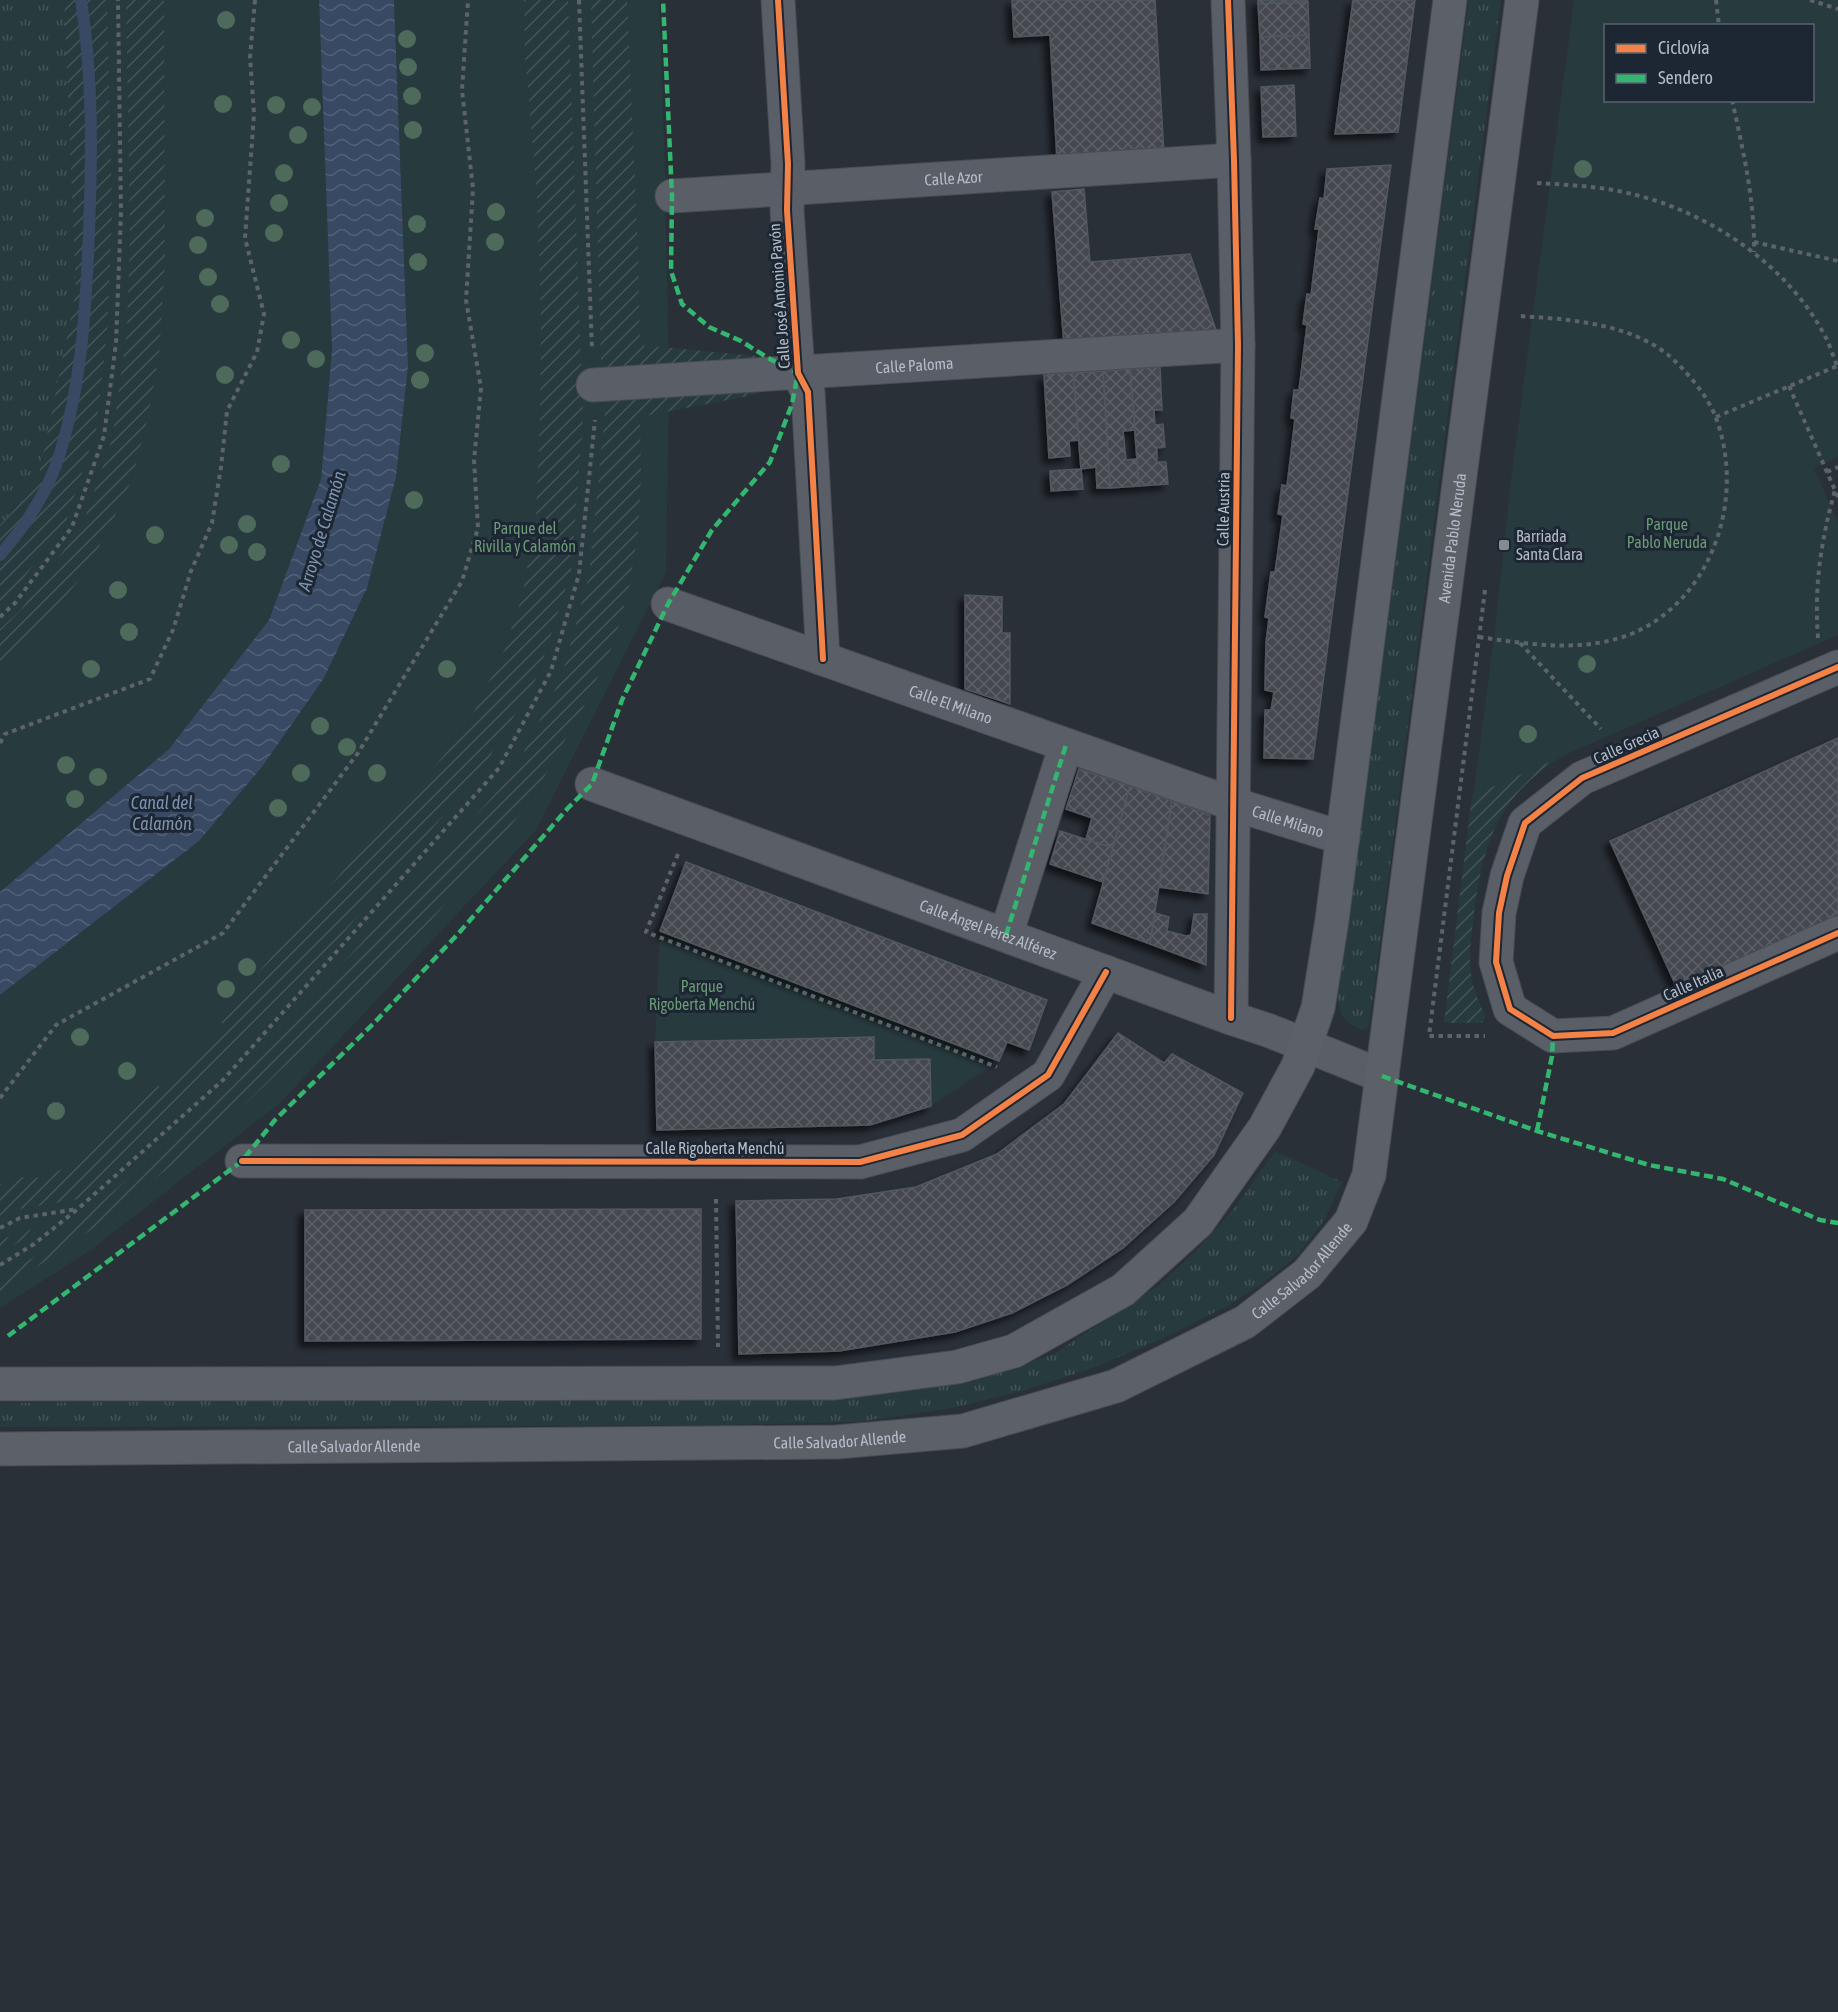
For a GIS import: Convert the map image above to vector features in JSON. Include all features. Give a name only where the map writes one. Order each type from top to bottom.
[{"type":"main road","points":[[0,1384],[835,1383],[957,1367],[1014,1351],[1123,1290],[1198,1222],[1265,1127],[1298,1066],[1318,1008],[1343,838],[1450,0]]},
{"type":"main road","name":"Avenida Pablo Neruda","points":[[1382,1076],[1522,0]]},
{"type":"main road","name":"Calle Salvador Allende","points":[[0,1449],[837,1442],[963,1431],[1116,1386],[1245,1322],[1307,1274],[1351,1221],[1369,1175],[1382,1076]]},
{"type":"street","name":"Calle José Antonio Pavón","points":[[777,0],[788,189],[787,210],[798,373],[808,392],[823,659]]},
{"type":"street","name":"Calle Austria","points":[[1228,0],[1238,345],[1231,1018]]},
{"type":"street","name":"Calle Azor","points":[[672,196],[1234,160]]},
{"type":"street","name":"Calle Paloma","points":[[593,385],[1238,345]]},
{"type":"street","name":"Calle El Milano","points":[[668,604],[1233,804]]},
{"type":"street","name":"Calle Grecia","points":[[1510,1009],[1496,962],[1499,913],[1506,876],[1525,823],[1582,778],[1829,671]]},
{"type":"street","points":[[1006,935],[1066,745]]},
{"type":"street","name":"Calle Ángel Pérez Alférez","points":[[592,784],[1231,1018],[1270,1030],[1382,1076]]},
{"type":"street","name":"Calle Milano","points":[[1233,804],[1343,838]]},
{"type":"street","name":"Calle Italia","points":[[1510,1009],[1553,1036],[1613,1033],[1838,933]]},
{"type":"street","name":"Calle Rigoberta Menchú","points":[[242,1161],[860,1162],[962,1136],[1048,1075],[1106,972]]},
{"type":"path","points":[[0,617],[15,603],[72,527],[104,436],[116,343],[121,212],[118,0]]},
{"type":"path","points":[[0,743],[5,735],[150,680],[173,630],[191,571],[212,523],[227,411],[257,352],[264,314],[246,238],[254,114],[250,57],[255,0]]},
{"type":"path","points":[[0,1098],[56,1025],[223,933],[358,753],[462,581],[478,528],[474,459],[481,388],[466,300],[473,189],[462,90],[468,0]]},
{"type":"path","points":[[0,1265],[34,1244],[78,1208],[223,1080],[499,768],[551,671],[579,574],[595,421],[579,0]]},
{"type":"path","points":[[1716,0],[1719,24]]},
{"type":"path","points":[[1810,0],[1838,9]]},
{"type":"path","points":[[1732,102],[1744,155],[1754,253]]},
{"type":"path","points":[[1536,183],[1590,186],[1632,194],[1674,207],[1714,225],[1754,253],[1804,304],[1825,336],[1837,365],[1716,417]]},
{"type":"path","points":[[1754,242],[1838,261]]},
{"type":"path","points":[[1479,637],[1548,646],[1598,644],[1625,636],[1653,622],[1674,606],[1690,589],[1715,549],[1724,514],[1727,471],[1716,417],[1699,389],[1684,371],[1666,354],[1644,339],[1595,325],[1520,316]]},
{"type":"path","points":[[1789,386],[1838,496]]},
{"type":"path","points":[[1827,472],[1838,467]]},
{"type":"path","points":[[1829,671],[1816,614],[1818,565],[1835,490]]},
{"type":"path","points":[[1520,642],[1629,758]]},
{"type":"path","points":[[691,820],[646,932],[1037,1082]]},
{"type":"path","points":[[1429,1036],[1500,1036],[1510,1009]]},
{"type":"path","points":[[716,1162],[719,1383]]},
{"type":"path","points":[[0,1227],[20,1218],[78,1208]]},
{"type":"green space","points":[[0,0],[107,0],[107,334],[0,607]]},
{"type":"green space","points":[[64,0],[319,0],[332,349],[321,479],[269,620],[169,749],[0,892],[0,525],[37,485],[76,291]]},
{"type":"green space","points":[[64,0],[107,0],[112,215],[107,334],[96,430],[65,524],[0,607],[0,525],[37,485],[76,291]]},
{"type":"green space","points":[[126,0],[164,0],[165,263],[159,355],[147,421],[132,479],[107,533],[81,577],[39,630],[0,664],[0,629],[20,611],[83,524],[112,440],[127,330],[130,227]]},
{"type":"green space","name":"Parque del Rivilla y Calamón","points":[[394,0],[659,0],[669,391],[666,572],[536,830],[279,1104],[91,1250],[0,1308],[0,995],[199,841],[262,767],[324,678],[367,588],[396,477],[408,366]]},
{"type":"green space","points":[[524,0],[568,0],[583,418],[571,572],[538,675],[482,770],[340,937],[217,1069],[79,1199],[13,1210],[0,1216],[0,1185],[23,1177],[43,1178],[73,1164],[156,1084],[160,1087],[224,1025],[219,1020],[348,865],[465,730],[504,651],[522,597],[536,519],[540,417],[541,321],[537,196],[525,55]]},
{"type":"green space","points":[[591,0],[627,0],[640,345],[756,356],[758,365],[612,373],[601,361]]},
{"type":"green space","points":[[1469,0],[1501,0],[1374,989],[1368,1027],[1362,1030],[1344,1018],[1337,998]]},
{"type":"green space","name":"Parque Pablo Neruda","points":[[1574,0],[1838,0],[1838,457],[1814,468],[1838,522],[1838,635],[1563,756],[1523,787],[1509,804],[1489,842],[1478,887],[1470,966],[1479,1002],[1486,1016],[1482,1023],[1444,1023],[1495,629],[1511,480]]},
{"type":"green space","points":[[757,387],[758,394],[640,417],[641,478],[638,532],[629,588],[614,642],[583,708],[543,779],[511,826],[433,918],[244,1105],[104,1221],[0,1292],[0,1277],[48,1249],[234,1085],[512,775],[562,676],[589,575],[606,401],[615,392]]},
{"type":"green space","points":[[1563,756],[1523,787],[1509,804],[1489,842],[1478,887],[1470,954],[1475,990],[1486,1016],[1482,1023],[1444,1023],[1472,796]]},
{"type":"green space","name":"Parque Rigoberta Menchú","points":[[660,931],[999,1061],[931,1106],[930,1059],[874,1060],[874,1038],[655,1042]]},
{"type":"green space","points":[[1275,1151],[1342,1182],[1325,1219],[1298,1255],[1262,1284],[1229,1305],[1166,1337],[1093,1368],[1022,1391],[953,1408],[857,1422],[713,1425],[0,1427],[0,1403],[651,1397],[980,1376],[1052,1355],[1158,1286],[1195,1252],[1236,1206]]},
{"type":"green space","points":[[31,1229],[23,1239],[0,1254],[0,1240]]},
{"type":"water","name":"Canal del Calamón","points":[[319,0],[394,0],[408,366],[396,477],[367,588],[324,678],[262,767],[199,841],[0,995],[0,892],[169,749],[269,620],[321,479],[332,349]]},
{"type":"building","points":[[1012,0],[1155,0],[1164,154],[1057,160],[1050,35],[1014,37]]},
{"type":"building","points":[[1258,0],[1307,0],[1308,2],[1258,4]]},
{"type":"building","points":[[1353,0],[1415,0],[1398,132],[1335,134]]},
{"type":"building","points":[[1308,2],[1309,35],[1260,37],[1258,4]]},
{"type":"building","points":[[1309,35],[1310,68],[1261,70],[1260,37]]},
{"type":"building","points":[[1294,85],[1296,136],[1263,137],[1261,87]]},
{"type":"building","points":[[1391,165],[1313,759],[1264,758],[1265,710],[1271,710],[1274,692],[1265,690],[1269,618],[1265,617],[1271,572],[1275,572],[1283,515],[1278,514],[1282,485],[1287,486],[1295,419],[1291,418],[1294,390],[1299,390],[1307,325],[1303,324],[1307,294],[1311,295],[1319,229],[1315,229],[1320,198],[1324,199],[1327,169]]},
{"type":"building","points":[[1084,189],[1090,262],[1190,254],[1217,333],[1064,345],[1052,192]]},
{"type":"building","points":[[1160,367],[1162,410],[1154,410],[1155,425],[1163,424],[1165,447],[1157,448],[1157,462],[1166,462],[1168,484],[1139,486],[1130,369]]},
{"type":"building","points":[[1130,369],[1135,430],[1123,431],[1126,460],[1137,459],[1139,486],[1110,488],[1103,371]]},
{"type":"building","points":[[1103,371],[1110,488],[1097,488],[1096,467],[1081,469],[1073,373]]},
{"type":"building","points":[[1073,373],[1079,440],[1069,441],[1070,456],[1049,458],[1044,375]]},
{"type":"building","points":[[1081,469],[1083,489],[1051,491],[1050,471]]},
{"type":"building","points":[[965,595],[1002,597],[1002,633],[1010,633],[1010,704],[965,689]]},
{"type":"building","points":[[1838,738],[1838,916],[1677,988],[1610,841]]},
{"type":"building","points":[[1079,769],[1130,786],[1113,848],[1086,839],[1092,818],[1066,809]]},
{"type":"building","points":[[1130,786],[1172,801],[1150,944],[1092,923]]},
{"type":"building","points":[[1172,801],[1210,815],[1208,894],[1159,887]]},
{"type":"building","points":[[1060,831],[1113,848],[1103,882],[1050,864]]},
{"type":"building","points":[[686,862],[1047,1000],[1029,1050],[1007,1042],[999,1061],[660,931]]},
{"type":"building","points":[[1155,913],[1169,917],[1167,931],[1186,936],[1191,935],[1194,914],[1207,914],[1206,965],[1150,944]]},
{"type":"building","points":[[1118,1033],[1164,1063],[1172,1054],[1243,1093],[1214,1155],[1174,1202],[1123,1248],[1067,1285],[1012,1313],[955,1332],[839,1351],[739,1354],[736,1201],[837,1199],[916,1187],[997,1154],[1064,1104]]},
{"type":"building","points":[[874,1037],[874,1060],[930,1059],[931,1106],[870,1125],[657,1130],[655,1042]]},
{"type":"building","points":[[701,1209],[701,1339],[305,1341],[305,1210]]},
{"type":"waterway","points":[[0,555],[27,520],[50,480],[67,426],[82,344],[91,145],[90,87],[81,0]]},
{"type":"marked path","points":[[8,1336],[242,1161],[275,1120],[374,1023],[457,935],[568,808],[592,784],[622,700],[668,604],[712,530],[770,462],[792,404],[798,373],[741,341],[709,327],[682,304],[671,271],[672,196],[663,0]]},
{"type":"marked path","points":[[1006,935],[1066,745]]},
{"type":"marked path","points":[[1537,1131],[1552,1056],[1553,1036]]},
{"type":"marked path","points":[[1382,1076],[1537,1131],[1649,1165],[1723,1179],[1820,1220],[1838,1223]]},
{"type":"cycle path","points":[[778,0],[788,164],[787,210],[798,373],[808,392],[823,659]]},
{"type":"cycle path","points":[[1228,0],[1238,345],[1231,1018]]},
{"type":"cycle path","points":[[1838,667],[1582,778],[1525,823],[1507,876],[1499,913],[1496,962],[1510,1009],[1553,1036],[1613,1033],[1838,933]]},
{"type":"cycle path","points":[[242,1161],[860,1162],[962,1135],[1048,1075],[1106,972]]},
{"type":"place","name":"Barriada Santa Clara","points":[[1504,545]]},
{"type":"water label","name":"Arroyo de Calamón","points":[[322,531]]}]
